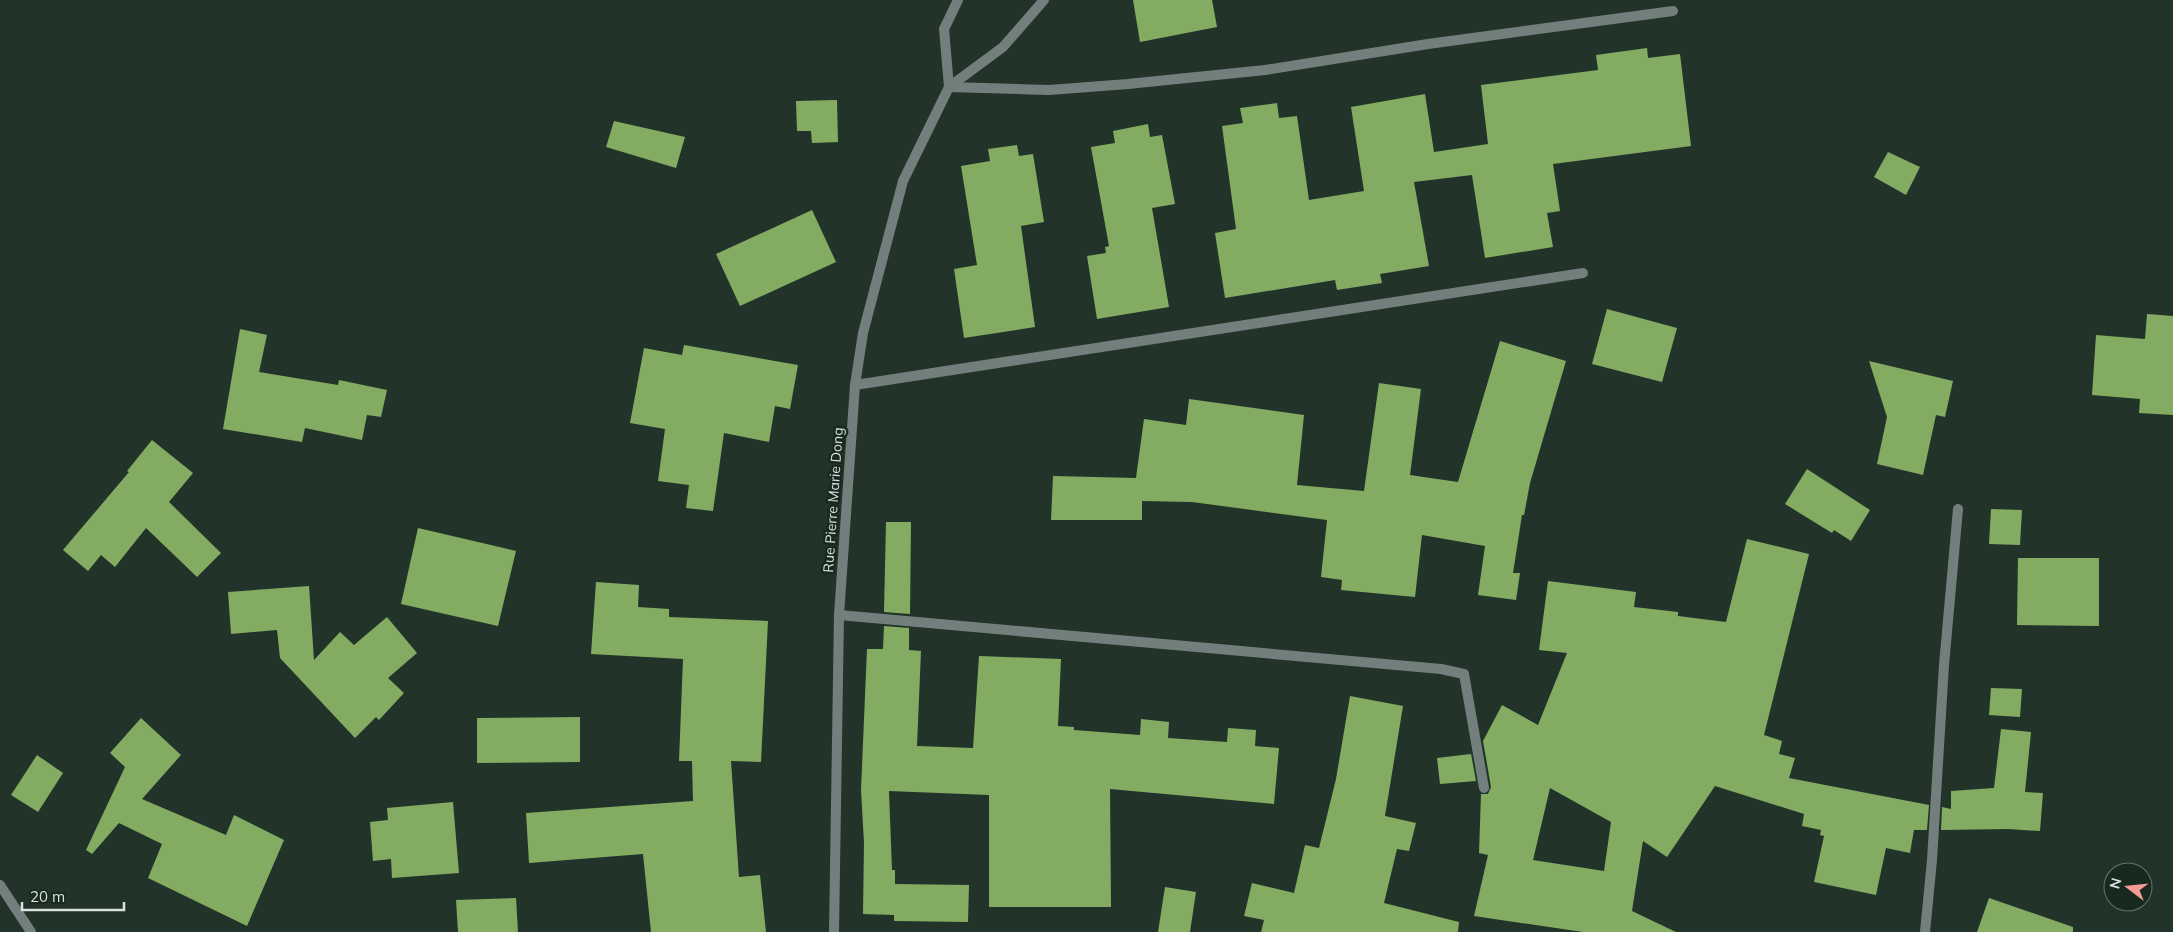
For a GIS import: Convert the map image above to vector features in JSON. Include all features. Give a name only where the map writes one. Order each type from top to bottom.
[{"type":"street","points":[[949,87],[944,29],[958,0]]},
{"type":"street","points":[[949,87],[1003,47],[1044,0]]},
{"type":"street","points":[[949,87],[1049,90],[1265,70],[1428,44],[1673,11]]},
{"type":"street","name":"Rue Pierre Marie Dong","points":[[834,932],[839,615],[855,385],[863,333],[903,182],[949,87]]},
{"type":"street","points":[[855,385],[1583,273]]},
{"type":"street","points":[[1925,932],[1932,860],[1944,664],[1958,510]]},
{"type":"street","points":[[839,615],[1431,668],[1464,674],[1484,788]]},
{"type":"street","points":[[0,885],[30,932]]},
{"type":"building","points":[[1133,0],[1212,0],[1217,27],[1140,42]]},
{"type":"building","points":[[1647,48],[1648,58],[1680,54],[1691,146],[1553,164],[1560,211],[1547,213],[1553,247],[1485,258],[1472,175],[1414,182],[1429,266],[1380,274],[1382,283],[1337,290],[1335,280],[1225,298],[1215,233],[1236,229],[1222,126],[1243,123],[1240,108],[1277,103],[1279,118],[1297,116],[1309,200],[1364,191],[1351,107],[1425,94],[1434,152],[1488,144],[1481,85],[1598,70],[1596,55]]},
{"type":"building","points":[[837,100],[838,142],[812,143],[811,131],[797,131],[796,101]]},
{"type":"building","points":[[614,121],[685,137],[676,168],[606,147]]},
{"type":"building","points":[[1148,124],[1150,137],[1162,135],[1175,204],[1152,208],[1169,307],[1097,319],[1087,256],[1106,253],[1105,247],[1109,246],[1091,147],[1115,143],[1113,131]]},
{"type":"building","points":[[1017,145],[1019,156],[1033,154],[1044,222],[1021,226],[1035,327],[964,338],[954,269],[977,265],[961,166],[990,161],[988,149]]},
{"type":"building","points":[[1888,152],[1920,167],[1906,195],[1874,177]]},
{"type":"building","points":[[812,210],[836,262],[740,306],[716,254]]},
{"type":"building","points":[[1607,309],[1677,328],[1662,382],[1592,364]]},
{"type":"building","points":[[2147,314],[2173,316],[2173,415],[2139,413],[2140,399],[2092,395],[2096,335],[2145,339]]},
{"type":"building","points":[[240,329],[267,335],[259,372],[338,385],[339,380],[387,390],[381,417],[367,415],[362,440],[305,428],[302,442],[223,429]]},
{"type":"building","points":[[1500,341],[1566,361],[1530,483],[1524,515],[1522,515],[1513,573],[1520,573],[1516,600],[1478,595],[1485,546],[1422,535],[1415,597],[1341,590],[1342,580],[1321,577],[1327,520],[1192,502],[1142,501],[1142,520],[1051,520],[1053,476],[1136,478],[1144,419],[1186,425],[1189,399],[1304,415],[1297,485],[1364,491],[1379,383],[1421,389],[1410,475],[1458,482]]},
{"type":"building","points":[[684,345],[798,365],[790,409],[775,406],[769,442],[724,433],[713,511],[686,508],[689,485],[658,481],[665,429],[630,423],[644,348],[682,355]]},
{"type":"building","points":[[1869,361],[1953,381],[1945,417],[1936,415],[1923,475],[1877,464],[1887,417]]},
{"type":"building","points":[[152,440],[193,473],[169,502],[221,553],[197,577],[146,528],[115,567],[101,555],[88,571],[63,550],[129,472],[127,471]]},
{"type":"building","points":[[1807,469],[1870,510],[1851,541],[1834,530],[1832,533],[1785,504]]},
{"type":"building","points":[[1991,509],[2022,510],[2020,545],[1989,544]]},
{"type":"building","points":[[886,522],[911,522],[910,614],[884,612]]},
{"type":"building","points":[[418,528],[516,551],[498,626],[401,604]]},
{"type":"building","points":[[1747,539],[1809,554],[1764,735],[1782,741],[1779,754],[1795,758],[1789,778],[1929,805],[1927,830],[1914,830],[1910,853],[1886,848],[1876,895],[1814,882],[1824,836],[1820,835],[1821,830],[1802,826],[1804,814],[1715,786],[1667,857],[1643,841],[1632,911],[1676,932],[1583,932],[1474,916],[1488,855],[1479,853],[1481,794],[1488,794],[1491,787],[1483,741],[1502,705],[1538,725],[1567,653],[1539,650],[1548,581],[1636,592],[1634,607],[1678,612],[1678,616],[1726,622]],"holes":[[[1550,788],[1611,822],[1604,871],[1533,860]]]},
{"type":"building","points":[[2018,558],[2099,558],[2099,626],[2017,625]]},
{"type":"building","points":[[596,582],[639,585],[638,607],[669,609],[669,617],[768,621],[761,762],[731,761],[739,877],[760,875],[766,932],[651,932],[643,854],[529,863],[526,813],[693,801],[692,761],[679,761],[683,659],[591,654]]},
{"type":"building","points":[[309,586],[314,660],[340,632],[354,645],[387,617],[417,653],[388,678],[404,693],[379,720],[376,717],[355,738],[280,658],[277,630],[231,634],[228,592]]},
{"type":"building","points":[[884,626],[909,628],[909,650],[921,651],[917,746],[973,748],[979,656],[1061,659],[1058,726],[1074,727],[1074,730],[1140,735],[1141,719],[1169,722],[1168,738],[1227,742],[1228,728],[1256,730],[1255,746],[1279,748],[1274,804],[1110,789],[1111,907],[989,907],[989,795],[889,791],[892,870],[895,870],[895,884],[969,885],[968,922],[894,921],[894,915],[863,914],[864,843],[861,790],[867,649],[883,649]]},
{"type":"building","points":[[1991,688],[2022,689],[2020,717],[1989,715]]},
{"type":"building","points":[[1350,696],[1403,706],[1385,816],[1416,823],[1409,851],[1397,849],[1384,903],[1459,922],[1458,932],[1261,932],[1264,920],[1244,916],[1252,883],[1294,893],[1305,845],[1319,848],[1336,779]]},
{"type":"building","points":[[580,717],[580,762],[477,763],[477,718]]},
{"type":"building","points":[[141,718],[181,755],[142,799],[226,835],[234,815],[284,840],[247,926],[148,878],[162,844],[119,823],[92,854],[86,850],[125,767],[110,753]]},
{"type":"building","points":[[2001,729],[2031,732],[2025,792],[2043,793],[2040,831],[2008,829],[1941,830],[1942,807],[1951,809],[1951,791],[1994,788]]},
{"type":"building","points":[[1471,754],[1476,781],[1440,784],[1437,758]]},
{"type":"building","points":[[37,755],[63,773],[38,812],[11,795]]},
{"type":"building","points":[[453,802],[459,873],[392,878],[391,859],[373,861],[370,822],[388,820],[387,808]]},
{"type":"building","points":[[1165,887],[1196,892],[1190,932],[1158,932]]},
{"type":"building","points":[[516,898],[518,932],[458,932],[456,900]]},
{"type":"building","points":[[1989,898],[2073,927],[2073,932],[1977,932]]}]
